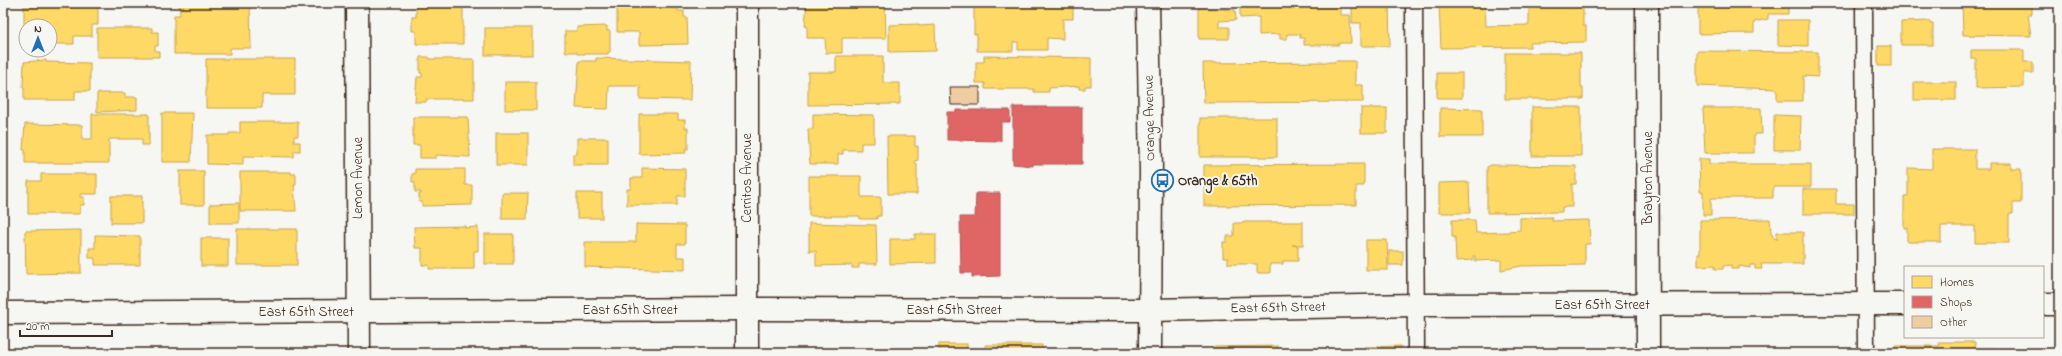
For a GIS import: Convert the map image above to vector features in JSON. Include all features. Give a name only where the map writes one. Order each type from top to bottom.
[{"type":"street","name":"Lemon Avenue","points":[[357,3],[359,353]]},
{"type":"street","name":"Cerritos Avenue","points":[[747,3],[747,353]]},
{"type":"street","name":"Orange Avenue","points":[[1148,3],[1151,172],[1149,310],[1150,353]]},
{"type":"street","name":"Brayton Avenue","points":[[1647,3],[1648,353]]},
{"type":"street","name":"East 65th Street","points":[[3,313],[1149,310],[1416,305],[1904,304]]},
{"type":"street","points":[[2044,304],[2059,304]]},
{"type":"lane","points":[[1414,3],[1416,353]]},
{"type":"lane","points":[[1864,3],[1866,353]]},
{"type":"building: Homes","points":[[250,3],[251,48],[230,48],[230,54],[174,54],[174,15],[180,15],[179,4]]},
{"type":"building: Homes","points":[[463,3],[463,44],[416,44],[416,31],[412,31],[412,17],[416,17],[416,4]]},
{"type":"building: Homes","points":[[617,3],[677,3],[678,11],[684,11],[684,17],[687,17],[688,44],[639,45],[639,32],[617,32]]},
{"type":"building: Homes","points":[[807,3],[885,3],[886,38],[842,38],[842,53],[826,53],[825,38],[807,38],[807,26],[805,26]]},
{"type":"building: Homes","points":[[974,3],[1073,4],[1073,19],[1063,19],[1063,39],[1047,38],[1047,50],[1018,50],[1018,42],[1013,42],[1013,51],[977,51],[977,34],[974,34]]},
{"type":"building: Homes","points":[[1240,3],[1340,3],[1340,15],[1350,15],[1351,43],[1339,43],[1339,45],[1304,45],[1304,38],[1300,38],[1300,34],[1287,34],[1287,39],[1280,39],[1280,34],[1259,35],[1259,17],[1240,18]]},
{"type":"building: Homes","points":[[1352,3],[1389,3],[1390,46],[1361,46],[1361,23],[1352,23]]},
{"type":"building: Homes","points":[[1439,3],[1485,3],[1486,26],[1529,25],[1529,3],[1583,3],[1583,26],[1586,26],[1586,42],[1530,43],[1530,47],[1441,48]]},
{"type":"building: Homes","points":[[1698,3],[1788,3],[1788,14],[1768,14],[1768,19],[1754,22],[1754,33],[1698,34]]},
{"type":"building: Homes","points":[[1962,3],[2032,3],[2032,14],[2028,14],[2031,36],[1963,35]]},
{"type":"building: Homes","points":[[24,6],[98,6],[98,25],[92,25],[92,36],[74,36],[74,44],[58,44],[58,18],[24,18]]},
{"type":"building: Homes","points":[[1199,8],[1235,10],[1236,20],[1219,21],[1219,27],[1229,27],[1229,39],[1199,39]]},
{"type":"building: Homes","points":[[1778,20],[1808,20],[1808,46],[1778,45]]},
{"type":"building: Homes","points":[[1930,21],[1930,24],[1933,24],[1933,45],[1901,45],[1901,22]]},
{"type":"building: Homes","points":[[919,24],[919,26],[935,25],[936,51],[889,52],[889,25]]},
{"type":"building: Homes","points":[[607,26],[607,31],[610,31],[610,52],[608,52],[608,54],[577,54],[577,52],[565,52],[565,31],[577,31],[577,27]]},
{"type":"building: Homes","points":[[97,28],[152,28],[152,32],[158,32],[158,46],[155,46],[155,51],[159,51],[159,57],[97,57]]},
{"type":"building: Homes","points":[[485,28],[532,28],[532,55],[485,55]]},
{"type":"building: Homes","points":[[1878,46],[1891,46],[1891,66],[1878,66]]},
{"type":"building: Homes","points":[[1971,50],[2024,50],[2024,62],[2033,62],[2033,73],[2024,73],[2024,87],[1976,88],[1976,59],[1971,59]]},
{"type":"building: Homes","points":[[1697,51],[1818,52],[1818,77],[1803,76],[1803,101],[1777,101],[1777,89],[1697,86]]},
{"type":"building: Homes","points":[[1505,53],[1581,53],[1581,87],[1583,87],[1583,99],[1505,99]]},
{"type":"building: Homes","points":[[836,56],[883,56],[883,83],[900,83],[900,104],[808,105],[808,72],[836,72]]},
{"type":"building: Homes","points":[[984,56],[1091,58],[1091,86],[1085,86],[1085,89],[1079,89],[1079,86],[1049,88],[1049,92],[1034,92],[1034,89],[985,89],[985,83],[976,83],[976,62],[984,62]]},
{"type":"building: Homes","points":[[420,57],[429,57],[429,59],[474,59],[474,99],[426,99],[426,102],[415,102],[417,77],[422,77],[422,73],[420,73]]},
{"type":"building: Homes","points":[[596,58],[691,61],[690,100],[640,99],[640,86],[609,86],[608,109],[576,108],[579,61],[596,61]]},
{"type":"building: Homes","points":[[206,59],[295,59],[295,95],[262,95],[262,108],[206,108]]},
{"type":"building: Homes","points":[[46,60],[46,62],[90,63],[90,91],[75,91],[75,100],[24,100],[24,62]]},
{"type":"building: Homes","points":[[1355,61],[1355,85],[1363,85],[1363,102],[1204,103],[1203,63]]},
{"type":"building: Homes","points":[[1437,73],[1462,73],[1462,98],[1437,98]]},
{"type":"building: Homes","points":[[505,82],[536,82],[536,110],[505,110]]},
{"type":"building: Homes","points":[[1914,82],[1956,82],[1956,100],[1914,100]]},
{"type":"building: Homes","points":[[97,93],[125,93],[125,97],[137,97],[137,110],[97,112]]},
{"type":"building: Homes","points":[[1532,107],[1581,107],[1581,156],[1532,156]]},
{"type":"building: Homes","points":[[1361,108],[1387,108],[1387,133],[1361,133]]},
{"type":"building: Homes","points":[[1440,108],[1482,109],[1482,137],[1440,137]]},
{"type":"building: Homes","points":[[1703,108],[1761,108],[1762,134],[1754,134],[1754,153],[1705,153]]},
{"type":"building: Homes","points":[[162,113],[193,113],[191,162],[162,162]]},
{"type":"building: Homes","points":[[92,114],[149,114],[149,145],[142,145],[142,139],[109,139],[109,163],[25,163],[25,150],[23,150],[25,124],[82,125],[82,139],[92,139]]},
{"type":"building: Homes","points":[[639,114],[678,114],[678,120],[685,120],[685,128],[688,128],[688,149],[685,149],[686,153],[639,154]]},
{"type":"building: Homes","points":[[813,114],[874,115],[874,143],[861,143],[861,150],[843,150],[843,154],[838,154],[838,164],[810,164],[808,129],[813,129]]},
{"type":"building: Homes","points":[[1774,115],[1801,116],[1800,150],[1774,150]]},
{"type":"building: Homes","points":[[413,117],[468,117],[470,157],[436,155],[436,158],[420,158],[420,145],[413,145]]},
{"type":"building: Homes","points":[[1200,118],[1277,118],[1277,157],[1200,157]]},
{"type":"building: Homes","points":[[240,122],[298,122],[298,136],[294,136],[294,142],[300,142],[300,151],[294,151],[294,157],[243,156],[243,165],[207,164],[207,135],[229,135],[229,133],[240,133]]},
{"type":"building: Homes","points":[[496,133],[528,133],[528,165],[496,165]]},
{"type":"building: Homes","points":[[887,136],[915,136],[915,147],[918,146],[918,160],[915,161],[915,164],[917,164],[917,194],[888,194]]},
{"type":"building: Homes","points":[[577,138],[608,138],[608,165],[573,165],[573,154],[577,154]]},
{"type":"building: Homes","points":[[1932,149],[1975,149],[1975,169],[1989,169],[1989,163],[2011,163],[2011,169],[2021,169],[2021,203],[2013,203],[2013,214],[2009,214],[2009,243],[1975,243],[1975,226],[1941,226],[1941,242],[1907,242],[1907,228],[1904,228],[1904,196],[1908,196],[1908,168],[1932,169]]},
{"type":"building: Homes","points":[[1699,159],[1709,159],[1709,164],[1811,164],[1811,187],[1773,187],[1773,198],[1711,198],[1711,215],[1703,215],[1703,192],[1700,192]]},
{"type":"building: Homes","points":[[1364,164],[1364,186],[1356,186],[1356,205],[1204,206],[1204,165]]},
{"type":"building: Homes","points":[[1491,165],[1576,166],[1576,184],[1572,184],[1572,207],[1562,207],[1562,212],[1487,213],[1487,167]]},
{"type":"building: Homes","points":[[642,168],[685,169],[685,196],[677,196],[677,205],[627,205],[627,189],[631,189],[631,178],[642,178]]},
{"type":"building: Homes","points":[[415,169],[465,169],[465,185],[472,185],[472,205],[422,206],[422,202],[419,202],[419,194],[421,194],[421,192],[415,192],[415,182],[412,182],[412,174],[415,174]]},
{"type":"building: Homes","points":[[180,171],[204,171],[204,205],[180,205]]},
{"type":"building: Homes","points":[[240,172],[291,172],[291,174],[296,174],[296,185],[294,185],[296,211],[240,211]]},
{"type":"building: Homes","points":[[41,174],[97,174],[97,194],[80,194],[80,197],[84,197],[84,205],[80,205],[80,214],[28,214],[28,181],[41,181]]},
{"type":"building: Homes","points":[[809,176],[861,176],[861,197],[881,197],[881,216],[877,216],[877,219],[860,219],[860,216],[809,216]]},
{"type":"building: Homes","points":[[1469,182],[1470,213],[1439,213],[1439,183]]},
{"type":"building: Homes","points":[[1803,189],[1836,189],[1836,204],[1854,204],[1854,214],[1803,214]]},
{"type":"building: Homes","points":[[502,193],[528,193],[527,219],[502,219]]},
{"type":"building: Homes","points":[[577,193],[602,193],[602,218],[577,218]]},
{"type":"building: Homes","points":[[111,196],[142,196],[142,223],[111,223]]},
{"type":"building: Homes","points":[[239,203],[239,223],[210,223],[210,204]]},
{"type":"building: Homes","points":[[1552,217],[1552,221],[1589,220],[1590,244],[1585,244],[1585,265],[1521,266],[1501,270],[1501,260],[1475,261],[1475,256],[1473,256],[1473,260],[1456,261],[1455,237],[1452,237],[1452,220],[1475,220],[1476,233],[1509,232],[1520,230],[1520,218]]},
{"type":"building: Homes","points":[[1770,219],[1771,233],[1774,238],[1777,239],[1777,232],[1803,232],[1803,264],[1761,264],[1762,269],[1755,269],[1755,265],[1750,265],[1750,268],[1739,266],[1739,269],[1731,269],[1731,265],[1723,266],[1723,269],[1715,269],[1715,265],[1698,266],[1698,254],[1700,254],[1700,220]]},
{"type":"building: Homes","points":[[1303,222],[1303,245],[1292,245],[1298,246],[1298,261],[1283,261],[1283,264],[1270,264],[1270,273],[1257,273],[1257,264],[1228,264],[1228,258],[1223,258],[1223,242],[1227,242],[1227,236],[1234,236],[1234,223]]},
{"type":"building: Homes","points":[[809,223],[876,225],[877,264],[859,264],[859,268],[852,268],[852,265],[816,266],[816,251],[809,251]]},
{"type":"building: Homes","points":[[636,224],[685,225],[685,244],[677,244],[677,257],[685,257],[685,270],[585,267],[585,242],[636,242]]},
{"type":"building: Homes","points":[[465,226],[465,228],[478,227],[478,251],[474,251],[474,269],[429,269],[429,265],[422,265],[422,248],[415,248],[414,227]]},
{"type":"building: Homes","points":[[237,229],[297,229],[297,265],[237,265]]},
{"type":"building: Homes","points":[[81,230],[81,273],[26,274],[25,231]]},
{"type":"building: Homes","points":[[485,234],[513,234],[513,264],[485,264]]},
{"type":"building: Homes","points":[[915,234],[936,234],[936,263],[890,264],[890,239],[915,239]]},
{"type":"building: Homes","points":[[95,235],[140,236],[140,265],[95,265],[95,258],[89,258],[89,248],[95,248]]},
{"type":"building: Homes","points":[[201,238],[228,238],[228,266],[201,266]]},
{"type":"building: Homes","points":[[1366,240],[1387,240],[1388,270],[1366,270]]},
{"type":"building: Homes","points":[[1389,251],[1403,251],[1403,265],[1389,265]]},
{"type":"building: Homes","points":[[1939,342],[1975,342],[1975,348],[1995,348],[1995,353],[1894,353],[1894,346],[1939,346]]},
{"type":"building: Homes","points":[[939,344],[967,344],[967,353],[939,353]]},
{"type":"building: Homes","points":[[985,345],[1042,345],[1042,350],[1080,353],[985,353]]},
{"type":"building: Homes","points":[[1278,346],[1278,353],[1214,353],[1214,347]]},
{"type":"building: Homes","points":[[1401,346],[1401,353],[1364,353],[1364,347]]},
{"type":"building: Homes","points":[[1546,349],[1566,349],[1566,353],[1506,353],[1506,350],[1546,351]]},
{"type":"building: Homes","points":[[1464,351],[1492,351],[1492,353],[1464,353]]},
{"type":"building: Homes","points":[[1704,351],[1789,351],[1789,353],[1704,353]]},
{"type":"building: Shops","points":[[1013,107],[1082,107],[1082,164],[1033,164],[1033,166],[1013,164]]},
{"type":"building: Shops","points":[[956,110],[1010,110],[1010,122],[1001,122],[1001,141],[947,140],[947,112],[956,112]]},
{"type":"building: Shops","points":[[976,193],[1000,193],[1000,276],[972,277],[972,273],[961,273],[960,217],[975,217]]},
{"type":"building: Other","points":[[950,87],[980,87],[980,105],[951,105]]},
{"type":"place","name":"Orange & 65th","points":[[1163,181]]}]
